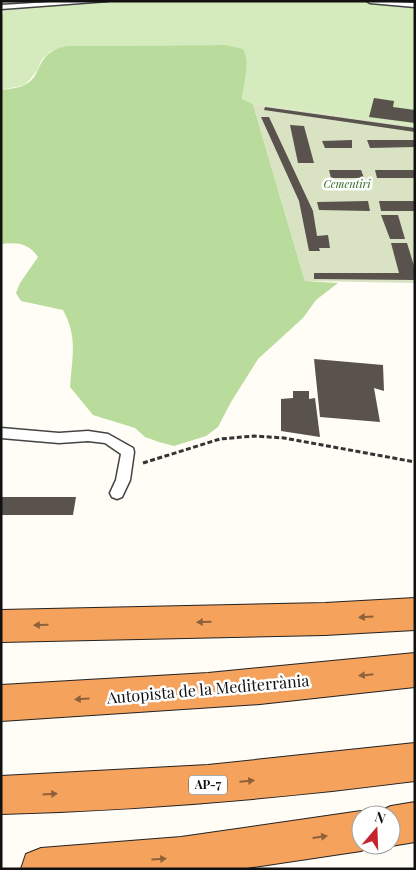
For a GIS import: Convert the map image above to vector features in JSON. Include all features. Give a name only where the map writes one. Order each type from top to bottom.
[{"type":"highway","points":[[1,626],[325,619],[415,614]]},
{"type":"highway","name":"Autopista de la Mediterrània","points":[[1,703],[152,694],[415,670]]},
{"type":"highway","name":"AP-7","points":[[1,795],[184,787],[348,772],[415,762]]},
{"type":"highway","points":[[401,824],[415,822]]},
{"type":"highway","points":[[41,869],[181,857],[351,833]]},
{"type":"lane","points":[[1,7],[105,1]]},
{"type":"lane","points":[[370,1],[415,5]]},
{"type":"lane","points":[[1,433],[59,438],[88,436],[108,439],[128,452],[123,480],[117,493]]},
{"type":"path","points":[[125,467],[220,439],[254,436],[284,438],[415,462]]},
{"type":"green space","points":[[1,1],[415,1],[415,126],[253,104],[242,99],[246,57],[225,45],[76,46],[51,51],[42,59],[37,71],[25,85],[1,90],[1,18],[4,11],[1,10]]},
{"type":"green space","points":[[225,45],[243,49],[245,54],[246,66],[242,99],[253,104],[305,281],[338,283],[316,300],[303,318],[258,359],[218,427],[206,436],[174,446],[145,437],[135,428],[93,415],[70,387],[73,347],[71,329],[63,310],[21,301],[16,293],[20,283],[38,257],[31,249],[22,244],[1,244],[1,90],[25,85],[35,75],[49,54],[56,49],[67,46]]},
{"type":"green space","name":"Cementiri","points":[[253,104],[415,126],[415,283],[305,281]]},
{"type":"building","points":[[374,98],[394,101],[393,107],[415,110],[415,123],[369,117]]},
{"type":"building","points":[[265,107],[415,128],[415,132],[264,110]]},
{"type":"building","points":[[261,117],[269,117],[313,211],[317,236],[328,235],[330,248],[319,248],[320,251],[309,251],[299,201]]},
{"type":"building","points":[[290,125],[304,126],[314,163],[298,163]]},
{"type":"building","points":[[352,140],[352,148],[325,148],[322,141]]},
{"type":"building","points":[[367,140],[415,140],[415,147],[370,148]]},
{"type":"building","points":[[329,170],[361,170],[364,178],[331,178]]},
{"type":"building","points":[[375,170],[415,170],[415,178],[377,178]]},
{"type":"building","points":[[368,201],[370,211],[319,210],[317,202]]},
{"type":"building","points":[[379,201],[415,201],[415,211],[381,211]]},
{"type":"building","points":[[381,215],[398,215],[405,239],[390,239]]},
{"type":"building","points":[[391,243],[407,243],[415,269],[415,280],[314,279],[314,273],[399,273]]},
{"type":"building","points":[[314,359],[383,365],[384,391],[374,388],[380,422],[320,417]]},
{"type":"building","points":[[293,391],[309,391],[309,399],[315,398],[320,437],[281,431],[281,399],[293,398]]},
{"type":"building","points":[[1,497],[76,497],[73,515],[1,515]]}]
